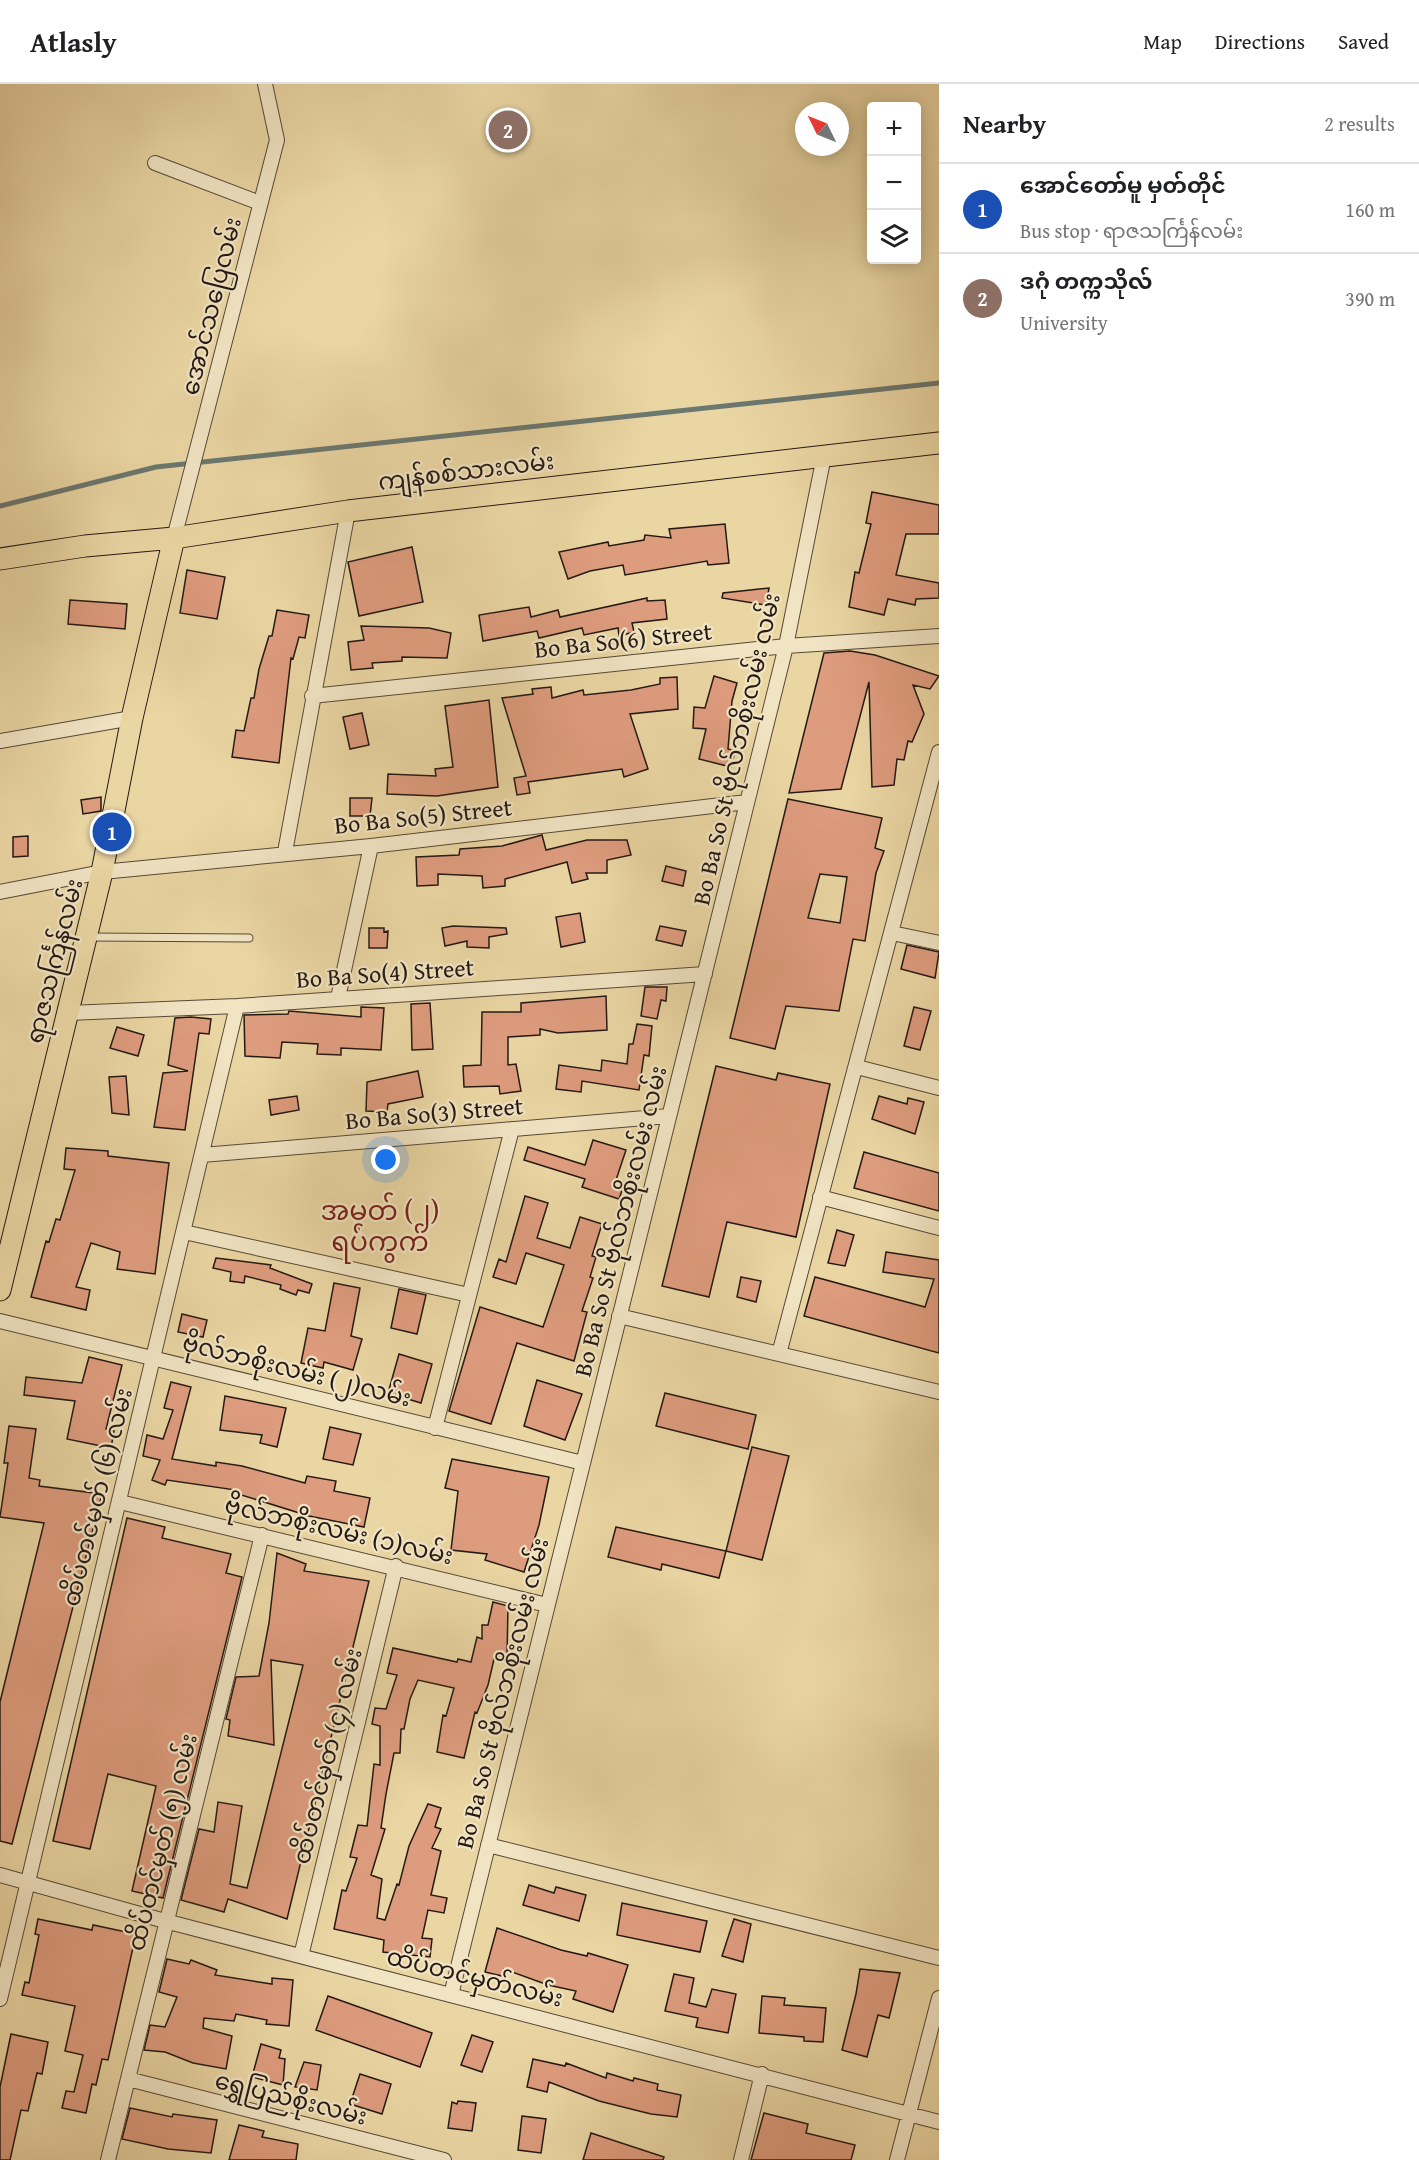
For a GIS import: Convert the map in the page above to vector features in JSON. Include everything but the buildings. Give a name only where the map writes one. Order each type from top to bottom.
[{"type":"main road","name":"ကျန်စစ်သားလမ်း","points":[[0,558],[85,546],[174,538],[348,511],[939,443]]},
{"type":"main road","name":"ရာဇသင်္ကြန်လမ်း","points":[[0,1290],[102,872],[132,718],[174,538]]},
{"type":"street","name":"အောင်သပြေလမ်း","points":[[174,538],[276,140],[265,84]]},
{"type":"street","points":[[155,163],[260,203]]},
{"type":"street","name":"Bo Ba So St ဗိုလ်ဘစိုးလမ်း လမ်း","points":[[451,1995],[786,646],[824,456]]},
{"type":"street","points":[[285,852],[348,511]]},
{"type":"street","name":"Bo Ba So(6) Street","points":[[312,696],[786,646],[939,636]]},
{"type":"street","points":[[0,741],[132,718]]},
{"type":"street","points":[[779,1354],[937,768],[939,752]]},
{"type":"street","name":"Bo Ba So(5) Street","points":[[0,892],[102,872],[285,852],[371,846],[747,802]]},
{"type":"street","points":[[339,998],[371,846]]},
{"type":"street","points":[[892,933],[939,943]]},
{"type":"street","name":"Bo Ba So(4) Street","points":[[68,1013],[237,1006],[705,974]]},
{"type":"street","name":"ထိပ်တင်မှတ် (၆) လမ်း","points":[[0,1999],[237,1006]]},
{"type":"street","points":[[857,1067],[939,1088]]},
{"type":"street","name":"Bo Ba So(3) Street","points":[[202,1155],[669,1116]]},
{"type":"street","points":[[435,1428],[512,1129]]},
{"type":"street","points":[[820,1197],[939,1228]]},
{"type":"street","points":[[184,1232],[469,1295]]},
{"type":"street","points":[[619,1316],[939,1392]]},
{"type":"street","name":"ဗိုလ်ဘစိုးလမ်း (၂)လမ်း","points":[[0,1321],[583,1463]]},
{"type":"street","name":"ဗိုလ်ဘစိုးလမ်း (၁)လမ်း","points":[[120,1502],[396,1566],[547,1605]]},
{"type":"street","name":"ထိပ်တင်မှတ် (၅) လမ်း","points":[[108,2160],[262,1535]]},
{"type":"street","name":"ထိပ်တင်မှတ် (၄) လမ်း","points":[[301,1956],[396,1566]]},
{"type":"street","points":[[488,1845],[939,1958]]},
{"type":"street","name":"ထိပ်တင်မှတ်လမ်း","points":[[0,1875],[165,1922],[762,2074],[939,2122]]},
{"type":"street","points":[[897,2160],[939,1998]]},
{"type":"street","points":[[741,2160],[762,2074]]},
{"type":"street","name":"ရွှေပြည်စိုးလမ်း","points":[[128,2079],[444,2160]]},
{"type":"lane","points":[[87,936],[249,938]]},
{"type":"waterway","points":[[0,506],[156,467],[939,383]]},
{"type":"place","name":"ဒဂုံ တက္ကသိုလ်","points":[[508,130]]},
{"type":"place","name":"အောင်တော်မူ မှတ်တိုင်","points":[[112,832]]},
{"type":"district","name":"အမှတ် (၂) ရပ်ကွက်","points":[[380,1226]]}]
